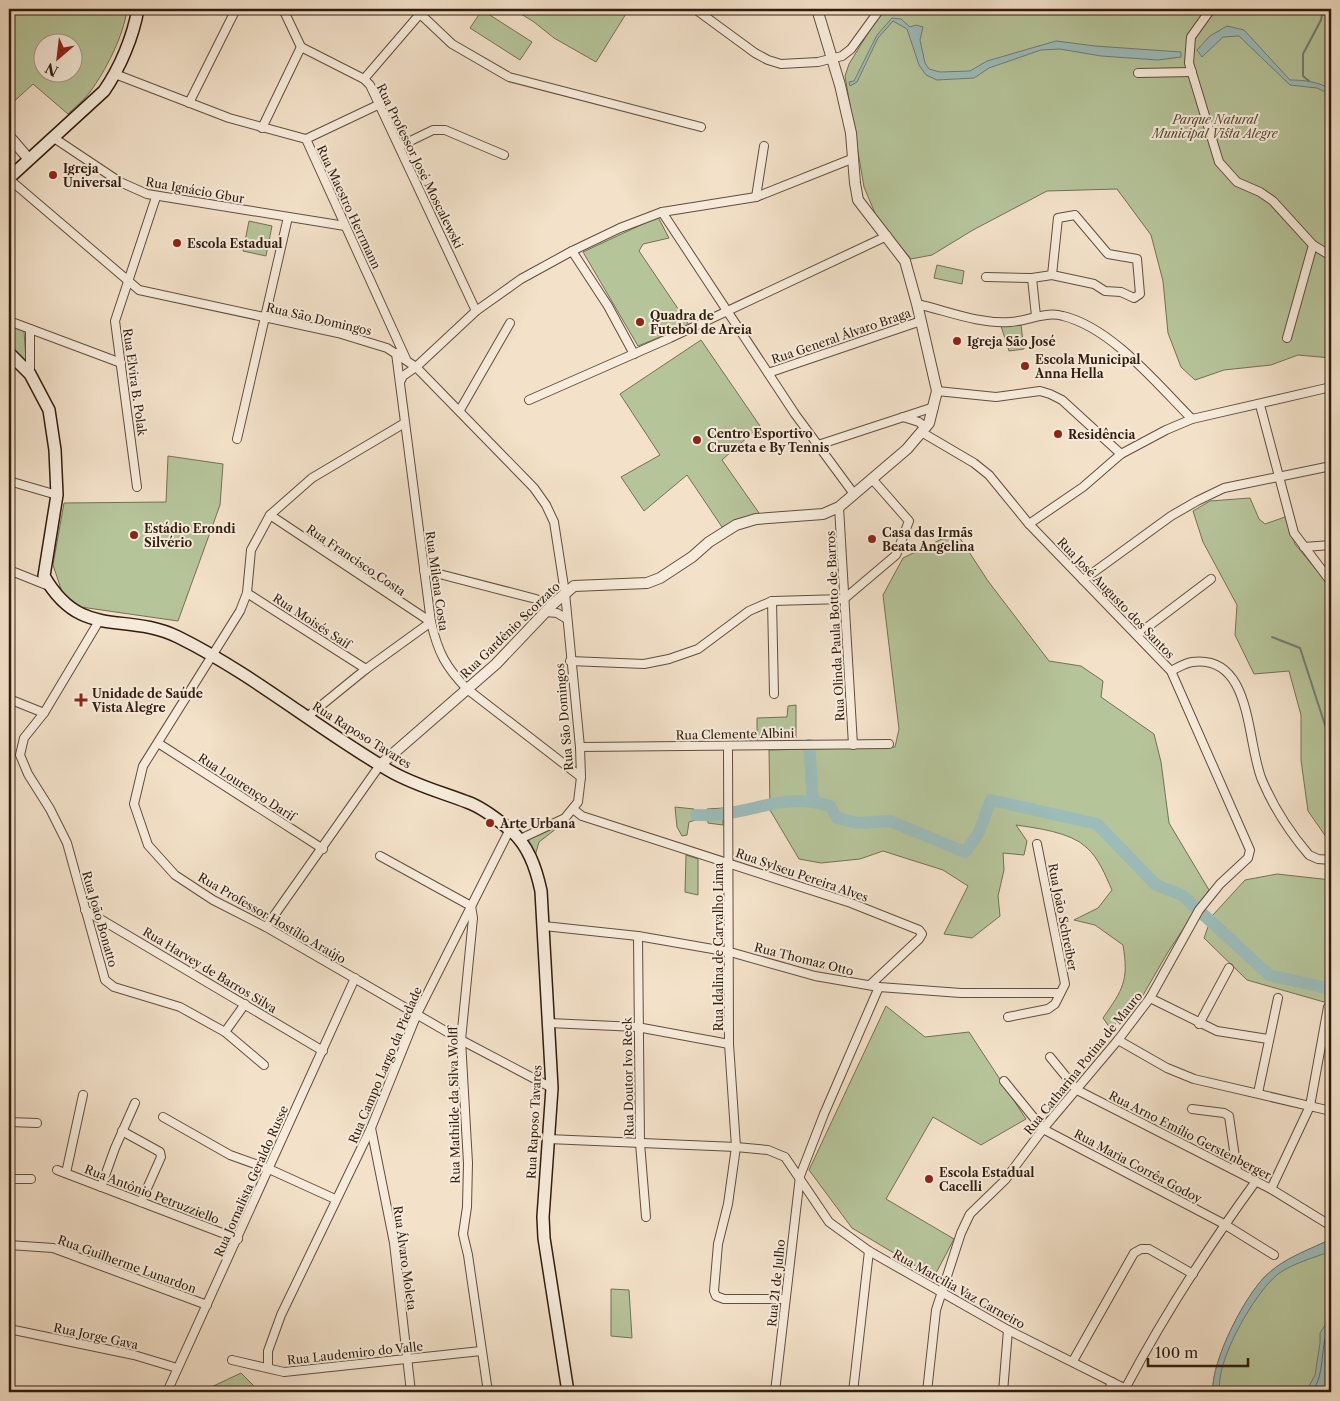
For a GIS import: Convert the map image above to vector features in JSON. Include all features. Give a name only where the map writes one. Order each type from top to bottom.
[{"type":"main road","points":[[131,37],[138,9]]},
{"type":"main road","points":[[9,176],[100,96],[115,74],[143,9]]},
{"type":"main road","points":[[9,176],[27,156],[73,120]]},
{"type":"main road","points":[[9,353],[30,374],[49,410],[56,450],[57,495],[44,576],[49,586]]},
{"type":"main road","name":"Rua Raposo Tavares","points":[[49,586],[66,606],[81,616],[99,622],[156,628],[212,656],[380,765],[418,785],[469,802],[510,829],[520,839],[537,873],[541,891],[544,926],[552,1088],[543,1217],[544,1238],[567,1392]]},
{"type":"street","points":[[189,103],[236,9]]},
{"type":"street","points":[[695,9],[768,60],[781,64],[818,62],[833,59],[851,49],[880,9]]},
{"type":"street","name":"Rua Gardênio Scorzato","points":[[266,928],[380,765],[496,664],[564,593],[574,586],[584,584],[648,583],[660,578],[692,557],[709,542],[736,525],[756,519],[823,514],[839,507],[873,480],[925,431],[934,407],[937,391],[917,304],[905,261],[887,236],[861,206],[855,183],[852,133],[818,9]]},
{"type":"street","points":[[1211,9],[1191,37],[1189,48],[1192,72],[1219,162],[1237,182],[1260,192],[1273,201],[1313,245],[1328,254],[1331,246]]},
{"type":"street","points":[[262,128],[301,47],[287,10]]},
{"type":"street","points":[[364,79],[417,12],[452,44],[509,77],[701,127]]},
{"type":"street","name":"Rua Professor José Moscalewski","points":[[301,47],[364,79],[380,104],[476,311]]},
{"type":"street","points":[[1138,73],[1192,72]]},
{"type":"street","name":"Rua Maestro Herrmann","points":[[115,74],[189,103],[262,128],[306,139],[406,359]]},
{"type":"street","points":[[306,139],[380,104]]},
{"type":"street","points":[[400,146],[433,130],[445,130],[504,155]]},
{"type":"street","points":[[9,136],[27,156]]},
{"type":"street","name":"Rua Ignácio Gbur","points":[[54,138],[120,182],[156,197],[346,226]]},
{"type":"street","points":[[756,197],[764,146]]},
{"type":"street","points":[[400,382],[403,376],[416,367],[476,311],[521,279],[572,251],[620,228],[662,212],[756,197],[854,158]]},
{"type":"street","name":"Rua São Domingos","points":[[9,176],[129,284],[144,292],[351,336],[396,353],[416,367],[460,410],[534,488],[546,505],[554,522],[564,593],[580,747],[581,777],[578,802],[573,809]]},
{"type":"street","name":"Rua Elvira B. Polak","points":[[137,487],[115,321],[129,284],[156,197]]},
{"type":"street","points":[[662,212],[768,373],[854,494]]},
{"type":"street","points":[[986,277],[1032,278],[1052,275],[1094,284],[1106,291],[1121,292],[1134,298],[1140,294],[1138,259],[1108,254],[1075,214],[1058,218],[1052,275]]},
{"type":"street","points":[[237,439],[288,217]]},
{"type":"street","points":[[529,400],[634,354],[887,236]]},
{"type":"street","points":[[1287,338],[1313,245]]},
{"type":"street","points":[[572,251],[608,306],[634,354]]},
{"type":"street","points":[[1032,278],[1036,316]]},
{"type":"street","points":[[917,304],[984,321],[1011,322],[1036,316],[1062,315],[1108,338],[1192,419]]},
{"type":"street","points":[[9,321],[121,363]]},
{"type":"street","name":"Rua General Álvaro Braga","points":[[768,373],[921,321]]},
{"type":"street","points":[[460,410],[510,323]]},
{"type":"street","points":[[30,329],[30,374]]},
{"type":"street","points":[[387,348],[396,336]]},
{"type":"street","name":"Rua Milena Costa","points":[[396,353],[431,622],[437,648],[443,660],[467,690],[581,777]]},
{"type":"street","points":[[1029,524],[1083,487],[1121,454],[1166,430],[1192,419],[1260,405],[1331,387]]},
{"type":"street","points":[[937,391],[996,397],[1040,391],[1050,394],[1062,400],[1121,454]]},
{"type":"street","points":[[1260,405],[1294,533],[1331,582]]},
{"type":"street","points":[[818,445],[934,407]]},
{"type":"street","name":"Rua José Augusto dos Santos","points":[[901,417],[911,419],[925,431],[989,475],[1029,524],[1171,671],[1250,850]]},
{"type":"street","name":"Rua Professor Hostílio Araújo","points":[[404,424],[312,478],[270,516],[252,550],[247,593],[240,611],[144,766],[134,804],[148,845],[175,875],[213,900],[355,978],[461,1040],[552,1088]]},
{"type":"street","points":[[1083,580],[1171,516],[1224,488],[1331,466]]},
{"type":"street","points":[[570,661],[644,664],[684,655],[698,650],[748,611],[772,601],[844,599],[896,556],[909,521],[873,480]]},
{"type":"street","points":[[9,482],[57,495]]},
{"type":"street","name":"Rua Olinda Paula Botto de Barros","points":[[839,507],[853,745]]},
{"type":"street","name":"Rua Francisco Costa","points":[[270,516],[431,622]]},
{"type":"street","points":[[1304,547],[1331,545]]},
{"type":"street","points":[[9,570],[49,586]]},
{"type":"street","points":[[424,570],[536,599]]},
{"type":"street","points":[[1137,635],[1211,579]]},
{"type":"street","name":"Rua Moisés Saif","points":[[247,593],[366,669]]},
{"type":"street","points":[[772,601],[774,694]]},
{"type":"street","points":[[546,612],[557,613],[567,619]]},
{"type":"street","points":[[9,699],[44,712],[99,622]]},
{"type":"street","points":[[307,717],[366,669],[431,622]]},
{"type":"street","points":[[1171,671],[1190,662],[1203,662],[1216,663],[1230,674],[1247,710],[1250,737],[1262,779],[1273,800],[1309,855],[1318,859],[1331,860]]},
{"type":"street","name":"Rua João Bonatto","points":[[44,712],[24,738],[20,755],[28,774],[50,809],[67,843],[105,980],[114,987],[180,1007],[225,1032],[264,1065]]},
{"type":"street","name":"Rua Lourenço Darif","points":[[158,743],[323,849]]},
{"type":"street","name":"Rua Clemente Albini","points":[[580,747],[890,744]]},
{"type":"street","name":"Rua Idalina de Carvalho Lima","points":[[728,746],[729,1044],[736,1147],[728,1204],[718,1244],[714,1291],[716,1296],[724,1299],[786,1299]]},
{"type":"street","points":[[520,839],[565,818],[573,809]]},
{"type":"street","name":"Rua Sylseu Pereira Alves","points":[[573,809],[582,816],[851,902],[920,930],[922,934],[913,944],[870,985]]},
{"type":"street","name":"Rua Campo Largo da Piedade","points":[[268,1368],[268,1351],[280,1315],[335,1199],[372,1128],[417,1014],[510,829]]},
{"type":"street","name":"Rua João Schreiber","points":[[1037,844],[1065,984],[1060,993]]},
{"type":"street","name":"Rua Catharina Potina de Mauro","points":[[927,1392],[936,1310],[943,1294],[961,1233],[970,1214],[1005,1180],[1118,1040],[1150,998],[1199,910],[1220,884],[1248,858],[1250,850]]},
{"type":"street","points":[[380,856],[471,906]]},
{"type":"street","name":"Rua Mathilde da Silva Wolff","points":[[471,906],[473,918],[461,1040],[468,1162],[467,1208],[462,1234],[468,1255],[488,1392]]},
{"type":"street","name":"Rua Harvey de Barros Silva","points":[[85,910],[322,1051]]},
{"type":"street","name":"Rua Thomaz Otto","points":[[544,926],[638,936],[730,952],[815,976],[880,987],[961,993],[1060,993]]},
{"type":"street","name":"Rua Doutor Ivo Reck","points":[[638,936],[637,1027],[640,1143],[646,1217]]},
{"type":"street","points":[[1199,1024],[1228,968]]},
{"type":"street","name":"Rua Jornalista Geraldo Russe","points":[[167,1392],[355,978]]},
{"type":"street","points":[[800,1176],[824,1114],[880,987]]},
{"type":"street","points":[[1008,1017],[1048,1009],[1055,1004],[1060,993]]},
{"type":"street","points":[[1150,998],[1199,1024],[1217,1031],[1268,1039]]},
{"type":"street","points":[[1258,1093],[1278,998]]},
{"type":"street","points":[[225,1032],[245,1004]]},
{"type":"street","points":[[1271,1189],[1310,1106],[1328,1007]]},
{"type":"street","points":[[549,1023],[637,1027],[729,1044]]},
{"type":"street","points":[[1118,1040],[1167,1068],[1194,1079],[1331,1111]]},
{"type":"street","name":"Rua Arno Emílio Gerstenberger","points":[[1050,1057],[1077,1090],[1271,1189],[1328,1224]]},
{"type":"street","name":"Rua Maria Corrêa Godoy","points":[[1004,1081],[1044,1130],[1224,1224],[1274,1255]]},
{"type":"street","points":[[66,1173],[82,1095]]},
{"type":"street","points":[[101,1187],[134,1103]]},
{"type":"street","points":[[1192,1109],[1224,1113],[1228,1116],[1237,1171]]},
{"type":"street","points":[[162,1117],[230,1155],[269,1169],[335,1199]]},
{"type":"street","points":[[9,1122],[37,1123]]},
{"type":"street","name":"Rua Álvaro Moleta","points":[[372,1128],[394,1243],[411,1392]]},
{"type":"street","points":[[122,1131],[160,1152],[161,1157],[141,1202]]},
{"type":"street","name":"Rua Marcília Vaz Carneiro","points":[[548,1139],[736,1147],[768,1150],[785,1157],[800,1176],[811,1198],[829,1222],[870,1251],[1008,1330],[1128,1390]]},
{"type":"street","name":"Rua Antônio Petruzziello","points":[[57,1170],[238,1239]]},
{"type":"street","name":"Rua 21 de Julho","points":[[775,1392],[800,1176]]},
{"type":"street","points":[[9,1179],[31,1179]]},
{"type":"street","points":[[1128,1390],[1193,1274],[1224,1224],[1256,1181]]},
{"type":"street","name":"Rua Guilherme Lunardon","points":[[9,1245],[54,1248],[207,1305]]},
{"type":"street","points":[[1073,1361],[1134,1252],[1141,1249],[1149,1249],[1193,1274]]},
{"type":"street","points":[[853,1392],[870,1251]]},
{"type":"street","name":"Rua Jorge Gava","points":[[9,1329],[134,1355],[177,1368]]},
{"type":"street","points":[[1003,1392],[1008,1330]]},
{"type":"street","name":"Rua Laudemiro do Valle","points":[[232,1360],[284,1372],[481,1351]]},
{"type":"street","points":[[1108,1392],[1112,1382]]},
{"type":"green space","points":[[9,9],[127,9],[118,41],[102,73],[88,95],[68,114],[33,84],[9,106]]},
{"type":"green space","points":[[513,9],[629,9],[596,62],[554,38],[534,22]]},
{"type":"green space","name":"Parque Natural Municipal Vista Alegre","points":[[883,9],[1331,9],[1331,358],[1298,355],[1271,365],[1224,370],[1195,380],[1181,367],[1168,333],[1163,281],[1151,235],[1117,189],[1047,191],[973,230],[932,255],[911,259],[877,218],[864,187],[845,76],[849,64]]},
{"type":"green space","points":[[482,10],[532,42],[520,60],[470,28]]},
{"type":"green space","points":[[658,217],[669,238],[643,244],[639,251],[689,325],[638,346],[583,252]]},
{"type":"green space","points":[[249,221],[272,226],[266,256],[243,251]]},
{"type":"green space","points":[[937,265],[964,271],[962,284],[934,278]]},
{"type":"green space","points":[[9,325],[24,331],[26,361],[9,345]]},
{"type":"green space","points":[[1021,325],[1024,349],[1009,351],[1001,326]]},
{"type":"green space","name":"Centro Esportivo Cruzeta e By Tennis","points":[[701,340],[760,426],[722,460],[759,513],[722,527],[687,475],[644,511],[621,477],[660,455],[620,394]]},
{"type":"green space","name":"Estádio Erondi Silvério","points":[[168,456],[223,464],[220,505],[178,621],[81,607],[63,595],[53,565],[64,503],[166,502]]},
{"type":"green space","points":[[1250,498],[1259,519],[1265,524],[1285,517],[1295,544],[1331,588],[1331,844],[1308,811],[1301,760],[1301,715],[1289,671],[1254,674],[1235,635],[1237,605],[1203,542],[1193,511],[1210,501]]},
{"type":"green space","points":[[956,532],[988,581],[1049,661],[1081,666],[1103,681],[1101,697],[1154,734],[1161,762],[1169,823],[1209,890],[1168,952],[1135,1009],[1110,1028],[1103,1018],[1123,984],[1125,957],[1123,945],[1095,925],[1074,920],[1098,908],[1112,890],[1095,856],[1079,842],[1062,834],[1016,825],[1027,841],[1024,855],[1003,853],[1004,870],[998,896],[1000,916],[972,938],[944,934],[968,886],[943,870],[883,851],[860,859],[821,863],[799,859],[770,810],[769,750],[895,747],[899,729],[883,595],[903,558]]},
{"type":"green space","points":[[796,705],[796,738],[757,739],[757,718],[787,717],[788,706]]},
{"type":"green space","points":[[675,807],[694,809],[696,820],[689,822],[687,835],[682,836],[677,827]]},
{"type":"green space","points":[[723,808],[723,825],[708,823],[707,809]]},
{"type":"green space","points":[[561,825],[539,842],[535,856],[528,842],[530,839]]},
{"type":"green space","points":[[686,855],[698,859],[698,895],[685,892]]},
{"type":"green space","points":[[1277,874],[1331,880],[1331,1004],[1247,980],[1204,938],[1212,916],[1245,880]]},
{"type":"green space","points":[[886,1006],[925,1037],[969,1032],[1026,1119],[981,1145],[933,1117],[886,1199],[954,1239],[934,1277],[852,1228],[809,1170]]},
{"type":"green space","points":[[1331,1239],[1331,1392],[1213,1392],[1217,1364],[1224,1346],[1241,1310],[1261,1281],[1284,1262]]},
{"type":"green space","points":[[611,1289],[629,1290],[632,1338],[611,1336]]},
{"type":"green space","points":[[241,1373],[260,1392],[204,1392],[205,1390]]},
{"type":"water","points":[[892,18],[901,19],[910,27],[916,25],[923,27],[920,40],[925,63],[929,69],[940,72],[970,71],[987,61],[1056,41],[1095,46],[1181,52],[1181,57],[1158,60],[1101,56],[1060,49],[1041,50],[989,68],[974,78],[937,80],[926,75],[919,65],[907,29],[893,21],[878,38],[857,82],[850,86],[849,82],[854,81],[877,35]]},
{"type":"water","points":[[1227,26],[1244,30],[1290,80],[1306,81],[1321,85],[1331,89],[1331,95],[1317,88],[1290,85],[1239,36],[1223,37],[1202,57],[1197,50],[1210,36]]},
{"type":"water","points":[[1331,1239],[1331,1251],[1284,1270],[1258,1296],[1238,1329],[1223,1364],[1220,1392],[1213,1392],[1217,1364],[1224,1346],[1241,1310],[1261,1281],[1284,1262]]},
{"type":"water","points":[[1331,1316],[1331,1392],[1306,1392],[1315,1375],[1320,1333]]},
{"type":"waterway","points":[[1309,81],[1303,76],[1303,54],[1321,20],[1323,9]]},
{"type":"waterway","points":[[1272,637],[1300,648],[1326,728],[1331,734]]},
{"type":"waterway","points":[[809,745],[813,800]]},
{"type":"waterway","points":[[696,815],[720,815],[776,803],[815,802],[830,806],[837,818],[858,823],[890,821],[965,852],[978,834],[991,800],[1097,824],[1156,885],[1182,895],[1269,975],[1331,989]]},
{"type":"place","name":"Igreja Universal","points":[[53,175]]},
{"type":"place","name":"Escola Estadual","points":[[177,243]]},
{"type":"place","name":"Quadra de Futebol de Areia","points":[[640,322]]},
{"type":"place","name":"Igreja São José","points":[[957,341]]},
{"type":"place","name":"Escola Municipal Anna Hella","points":[[1025,366]]},
{"type":"place","name":"Residência","points":[[1058,434]]},
{"type":"place","name":"Centro Esportivo Cruzeta e By Tennis","points":[[697,440]]},
{"type":"place","name":"Estádio Erondi Silvério","points":[[134,535]]},
{"type":"place","name":"Casa das Irmãs Beata Angelina","points":[[872,539]]},
{"type":"place","name":"Unidade de Saúde Vista Alegre","points":[[81,700]]},
{"type":"place","name":"Arte Urbana","points":[[490,823]]},
{"type":"place","name":"Escola Estadual Cacelli","points":[[929,1179]]}]
